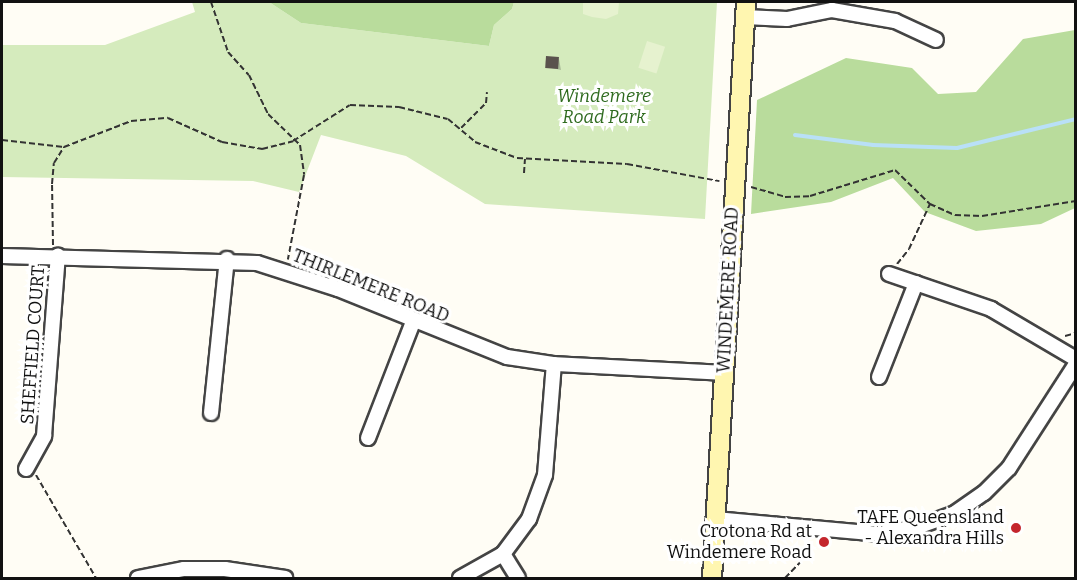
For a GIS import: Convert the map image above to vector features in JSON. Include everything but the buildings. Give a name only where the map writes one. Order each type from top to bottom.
[{"type":"main road","name":"WINDEMERE ROAD","points":[[712,579],[724,373],[727,182],[746,9]]},
{"type":"street","points":[[746,9],[787,19],[832,10],[895,21],[936,40]]},
{"type":"street","name":"THIRLEMERE ROAD","points":[[2,256],[227,259],[286,270],[413,322],[507,357],[554,364],[724,373]]},
{"type":"street","name":"SHEFFIELD COURT","points":[[26,469],[44,436],[58,256]]},
{"type":"street","points":[[211,413],[227,259]]},
{"type":"street","points":[[889,274],[991,309],[1076,359]]},
{"type":"street","points":[[879,377],[916,283]]},
{"type":"street","points":[[368,438],[413,322]]},
{"type":"street","points":[[460,579],[503,554],[529,519],[545,475],[554,364]]},
{"type":"street","points":[[715,519],[882,534],[920,526],[955,513],[984,493],[1009,468],[1076,364]]},
{"type":"street","points":[[503,554],[518,579]]},
{"type":"street","points":[[138,579],[184,569],[225,569],[285,579]]},
{"type":"path","points":[[211,2],[228,52],[249,75],[268,114],[293,141],[300,145],[304,175],[286,270]]},
{"type":"path","points":[[461,128],[486,103],[487,92]]},
{"type":"path","points":[[2,141],[64,147],[131,120],[168,118],[222,142],[262,149],[293,141],[350,105],[399,107],[438,115],[461,128],[475,142],[495,152],[525,159],[627,164],[727,182],[772,195],[810,196],[895,170],[930,204],[955,215],[982,216],[1076,201]]},
{"type":"path","points":[[58,256],[53,246],[51,184],[54,163],[64,147]]},
{"type":"path","points":[[524,173],[525,159]]},
{"type":"path","points":[[889,274],[909,249],[930,204]]},
{"type":"path","points":[[26,469],[40,477],[96,579]]},
{"type":"path","points":[[785,579],[812,550]]},
{"type":"green space","name":"Windemere Road Park","points":[[192,2],[269,2],[301,23],[489,46],[494,25],[512,9],[514,2],[717,2],[705,219],[485,204],[406,156],[321,135],[299,192],[253,181],[2,177],[2,45],[105,45],[195,12]]},
{"type":"green space","points":[[269,2],[514,2],[512,9],[494,25],[489,46],[301,23]]},
{"type":"green space","points":[[583,2],[619,2],[618,14],[606,19],[583,14]]},
{"type":"green space","points":[[1075,30],[1075,208],[1041,224],[976,231],[925,212],[893,178],[831,202],[751,214],[757,100],[846,58],[912,68],[938,94],[976,92],[1023,39]]},
{"type":"green space","points":[[647,41],[665,47],[656,74],[638,68]]},
{"type":"waterway","points":[[795,135],[873,145],[957,148],[1076,119]]},
{"type":"place","name":"TAFE Queensland - Alexandra Hills","points":[[1016,528]]},
{"type":"place","name":"Crotona Rd at Windemere Road","points":[[824,542]]}]
